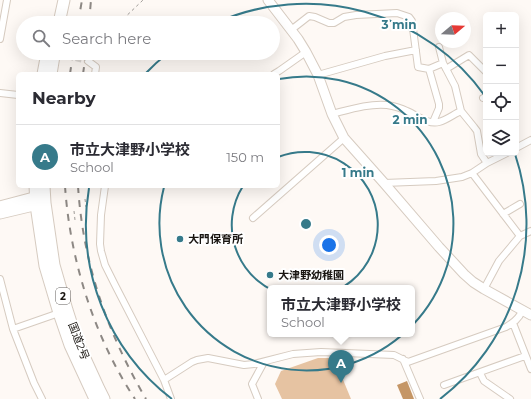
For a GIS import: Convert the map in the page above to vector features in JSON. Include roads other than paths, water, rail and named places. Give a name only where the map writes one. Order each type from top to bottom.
[{"type":"highway","points":[[54,16],[57,0]]},
{"type":"highway","points":[[61,16],[64,0]]},
{"type":"highway","points":[[44,72],[49,60]]},
{"type":"highway","points":[[51,72],[52,60]]},
{"type":"highway","name":"国道2号","points":[[40,195],[46,266],[59,313],[70,345],[95,399]]},
{"type":"highway","name":"国道2号","points":[[40,195],[54,265],[77,341],[104,399]]},
{"type":"street","points":[[0,39],[7,0]]},
{"type":"street","points":[[268,0],[298,39],[306,52],[318,75],[332,114],[344,138],[439,248],[464,274],[484,289],[527,313]]},
{"type":"street","points":[[291,30],[309,16],[329,23],[334,23],[344,17],[356,15],[397,13],[409,17],[412,21],[418,67],[429,69],[443,63]]},
{"type":"street","points":[[439,48],[443,63],[454,86],[461,110],[477,131],[480,154],[487,163]]},
{"type":"street","points":[[318,75],[385,56],[416,50]]},
{"type":"street","points":[[277,72],[306,52]]},
{"type":"street","points":[[446,69],[469,55],[483,69]]},
{"type":"street","points":[[88,61],[96,66],[95,72]]},
{"type":"street","points":[[429,69],[439,108],[433,122]]},
{"type":"street","points":[[0,93],[16,95]]},
{"type":"street","points":[[332,114],[370,106],[385,105],[406,110],[430,122],[438,122],[461,110]]},
{"type":"street","points":[[253,218],[344,138]]},
{"type":"street","points":[[519,146],[531,140]]},
{"type":"street","points":[[384,183],[436,181],[462,177],[472,173],[501,156]]},
{"type":"street","points":[[472,173],[520,236]]},
{"type":"street","points":[[105,188],[101,215],[100,244],[105,265],[164,380],[171,399]]},
{"type":"street","points":[[0,206],[40,195]]},
{"type":"street","points":[[0,214],[40,195]]},
{"type":"street","points":[[503,214],[520,204]]},
{"type":"street","points":[[484,289],[499,261],[520,236],[531,232]]},
{"type":"street","points":[[0,279],[13,329],[34,383],[42,399]]},
{"type":"street","points":[[13,329],[59,313]]},
{"type":"street","points":[[164,380],[192,362],[208,358],[244,365],[264,362],[293,354],[321,352],[394,355],[408,362],[506,327],[527,313]]},
{"type":"street","points":[[513,323],[531,369]]},
{"type":"street","points":[[444,385],[525,356]]},
{"type":"street","points":[[403,359],[420,399]]},
{"type":"street","points":[[257,398],[252,384],[264,362]]},
{"type":"street","points":[[480,373],[484,382],[510,399]]},
{"type":"tunnel","points":[[84,60],[88,61]]},
{"type":"railway","points":[[79,16],[82,0]]},
{"type":"railway","points":[[90,16],[91,0]]},
{"type":"railway","points":[[70,72],[72,60]]},
{"type":"railway","points":[[83,72],[85,60]]},
{"type":"railway","points":[[65,188],[72,242],[86,297],[107,350],[135,399]]},
{"type":"railway","points":[[78,188],[85,243],[99,297],[120,348],[146,399]]},
{"type":"place","name":"大門保育所","points":[[180,239]]},
{"type":"place","name":"大津野幼稚園","points":[[270,275]]},
{"type":"place","name":"市立大津野小学校","points":[[341,383]]}]
